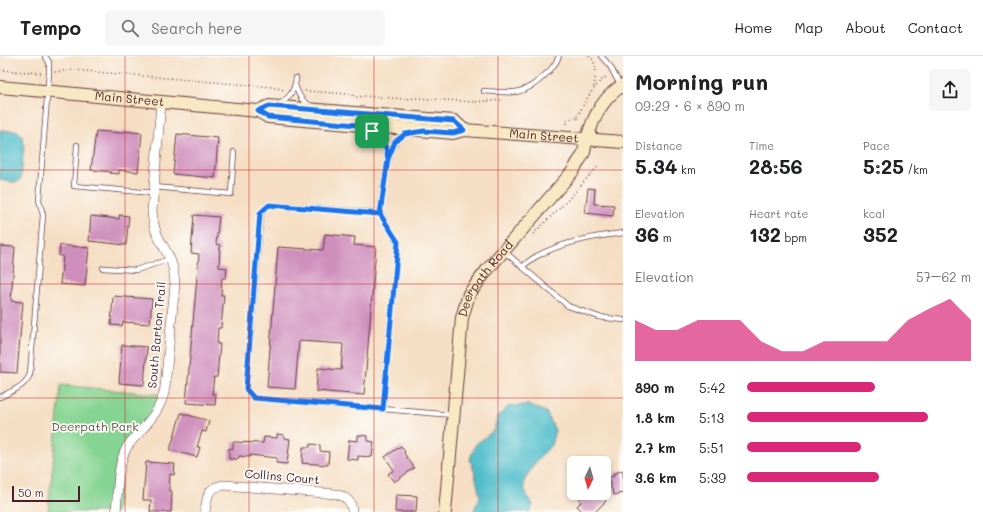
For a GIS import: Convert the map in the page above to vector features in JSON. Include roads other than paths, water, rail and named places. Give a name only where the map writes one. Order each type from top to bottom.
[{"type":"main road","name":"Deerpath Road","points":[[445,512],[462,318],[469,294],[486,270],[573,171],[584,152],[586,139],[603,102],[622,86]]},
{"type":"main road","name":"Main Street","points":[[0,87],[258,111],[268,117],[424,131],[453,133],[464,130],[623,142]]},
{"type":"main road","name":"Main Street","points":[[258,111],[269,106],[274,106],[454,121],[464,130]]},
{"type":"street","name":"South Barton Trail","points":[[116,512],[119,475],[125,451],[130,442],[157,413],[164,395],[175,284],[174,272],[170,259],[157,236],[153,223],[152,211],[161,103]]},
{"type":"street","name":"Collins Court","points":[[205,512],[208,494],[217,486],[224,485],[336,494],[344,496],[350,501],[352,512]]},
{"type":"lane","points":[[0,397],[23,385],[28,380],[30,374],[43,215],[38,200],[49,73],[49,62],[45,56]]},
{"type":"lane","points":[[484,91],[508,93],[528,89],[552,68],[560,56]]},
{"type":"lane","points":[[601,56],[610,66],[622,86]]},
{"type":"lane","points":[[274,106],[287,99],[295,85],[296,78]]},
{"type":"lane","points":[[295,85],[305,104],[323,110]]},
{"type":"lane","points":[[357,125],[372,131],[380,137],[386,148],[388,159]]},
{"type":"lane","points":[[383,409],[398,242],[380,214],[388,159],[393,145],[401,136],[424,131]]},
{"type":"lane","points":[[77,145],[74,186],[231,194],[234,152]]},
{"type":"lane","points":[[380,214],[269,205],[260,213],[246,389],[254,398],[453,415]]},
{"type":"lane","points":[[522,267],[536,256],[553,249],[596,236],[623,233]]},
{"type":"lane","points":[[503,251],[568,306],[599,317],[623,320]]},
{"type":"lane","points":[[102,268],[136,270],[170,259]]},
{"type":"water","points":[[0,130],[18,131],[22,137],[24,145],[21,178],[18,182],[0,180]]},
{"type":"water","points":[[528,405],[546,412],[555,430],[551,445],[535,463],[524,481],[524,488],[528,498],[533,504],[530,512],[473,512],[480,497],[470,459],[476,444],[493,431],[498,416],[509,406]]},
{"type":"park label","name":"Deerpath Park","points":[[95,427]]}]
